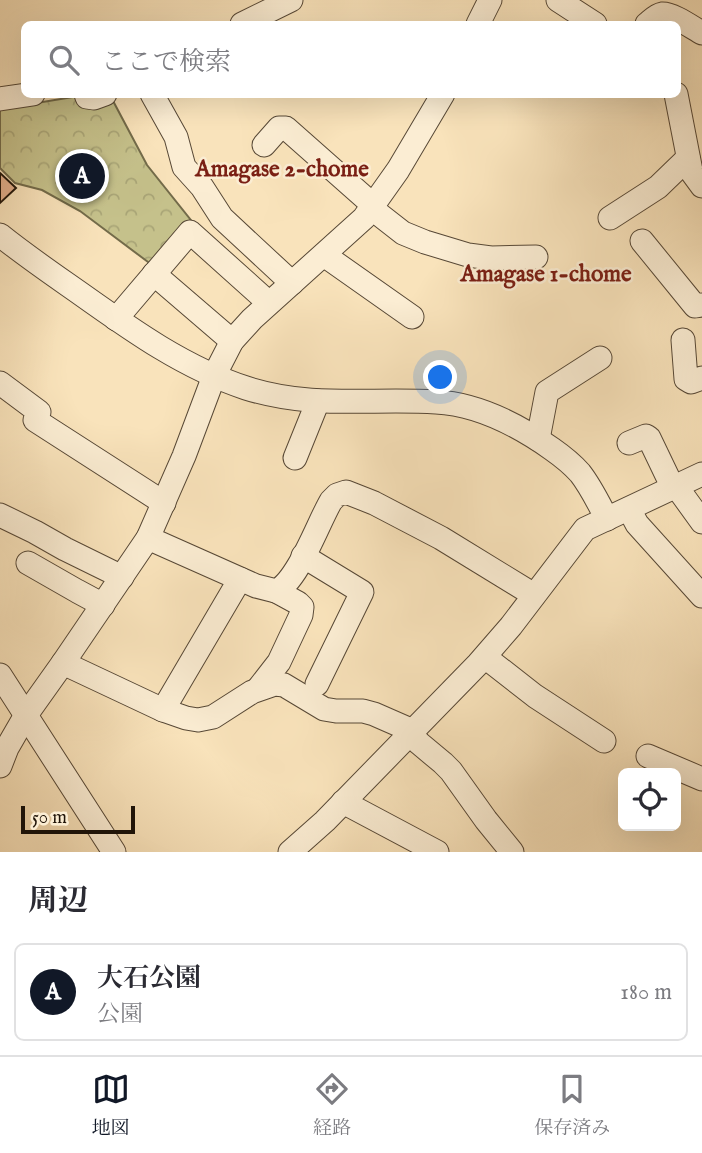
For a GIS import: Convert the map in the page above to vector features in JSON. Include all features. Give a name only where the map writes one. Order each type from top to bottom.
[{"type":"street","points":[[248,21],[291,0]]},
{"type":"street","points":[[480,21],[490,0]]},
{"type":"street","points":[[558,0],[590,21]]},
{"type":"street","points":[[651,21],[663,14],[680,21]]},
{"type":"street","points":[[681,21],[702,33]]},
{"type":"street","points":[[0,99],[21,96]]},
{"type":"street","points":[[154,98],[176,137],[184,167],[202,187],[222,218],[292,283]]},
{"type":"street","points":[[0,766],[14,726],[63,663],[148,538],[184,456],[214,376],[233,341],[269,303],[355,228],[398,170],[441,98]]},
{"type":"street","points":[[677,98],[691,171],[702,186]]},
{"type":"street","points":[[264,145],[279,128],[286,128],[403,233],[468,255],[491,258],[536,257]]},
{"type":"street","points":[[610,218],[658,187],[688,158]]},
{"type":"street","points":[[117,319],[190,232],[269,303]]},
{"type":"street","points":[[642,241],[695,306],[702,305]]},
{"type":"street","points":[[3,243],[174,356],[214,376],[262,393],[318,401],[438,402],[482,411],[501,419],[538,439],[575,468],[607,519]]},
{"type":"street","points":[[324,255],[412,317]]},
{"type":"street","points":[[154,274],[233,341]]},
{"type":"street","points":[[683,340],[687,379],[691,382],[702,378]]},
{"type":"street","points":[[538,439],[547,392],[600,358]]},
{"type":"street","points":[[0,383],[39,412],[35,420],[164,503]]},
{"type":"street","points":[[295,458],[318,401]]},
{"type":"street","points":[[629,443],[646,436],[649,438],[674,487],[702,522]]},
{"type":"street","points":[[290,852],[411,734],[485,657],[585,529],[702,474]]},
{"type":"street","points":[[276,591],[289,581],[331,501],[346,492],[441,538],[534,595]]},
{"type":"street","points":[[629,509],[637,524],[702,596]]},
{"type":"street","points":[[0,515],[122,577]]},
{"type":"street","points":[[148,538],[256,586],[276,591],[302,607],[302,615],[279,662],[258,689]]},
{"type":"street","points":[[303,556],[362,592],[317,684]]},
{"type":"street","points":[[28,563],[103,605]]},
{"type":"street","points":[[163,710],[240,579]]},
{"type":"street","points":[[485,657],[535,696],[604,741]]},
{"type":"street","points":[[63,663],[163,710],[187,718],[205,720],[258,689],[279,684],[324,709],[369,713],[406,728],[451,771],[512,852]]},
{"type":"street","points":[[0,675],[14,726],[114,852]]},
{"type":"street","points":[[648,756],[702,779]]},
{"type":"street","points":[[343,802],[437,852]]},
{"type":"green space","points":[[67,98],[112,99],[147,165],[194,224],[156,268],[80,211],[42,190],[15,183],[0,168],[0,109]]},
{"type":"building","points":[[0,173],[16,188],[0,203]]},
{"type":"place","name":"大石公園","points":[[82,176]]},
{"type":"district","name":"Amagase 2-chome","points":[[282,168]]},
{"type":"district","name":"Amagase 1-chome","points":[[546,273]]}]
